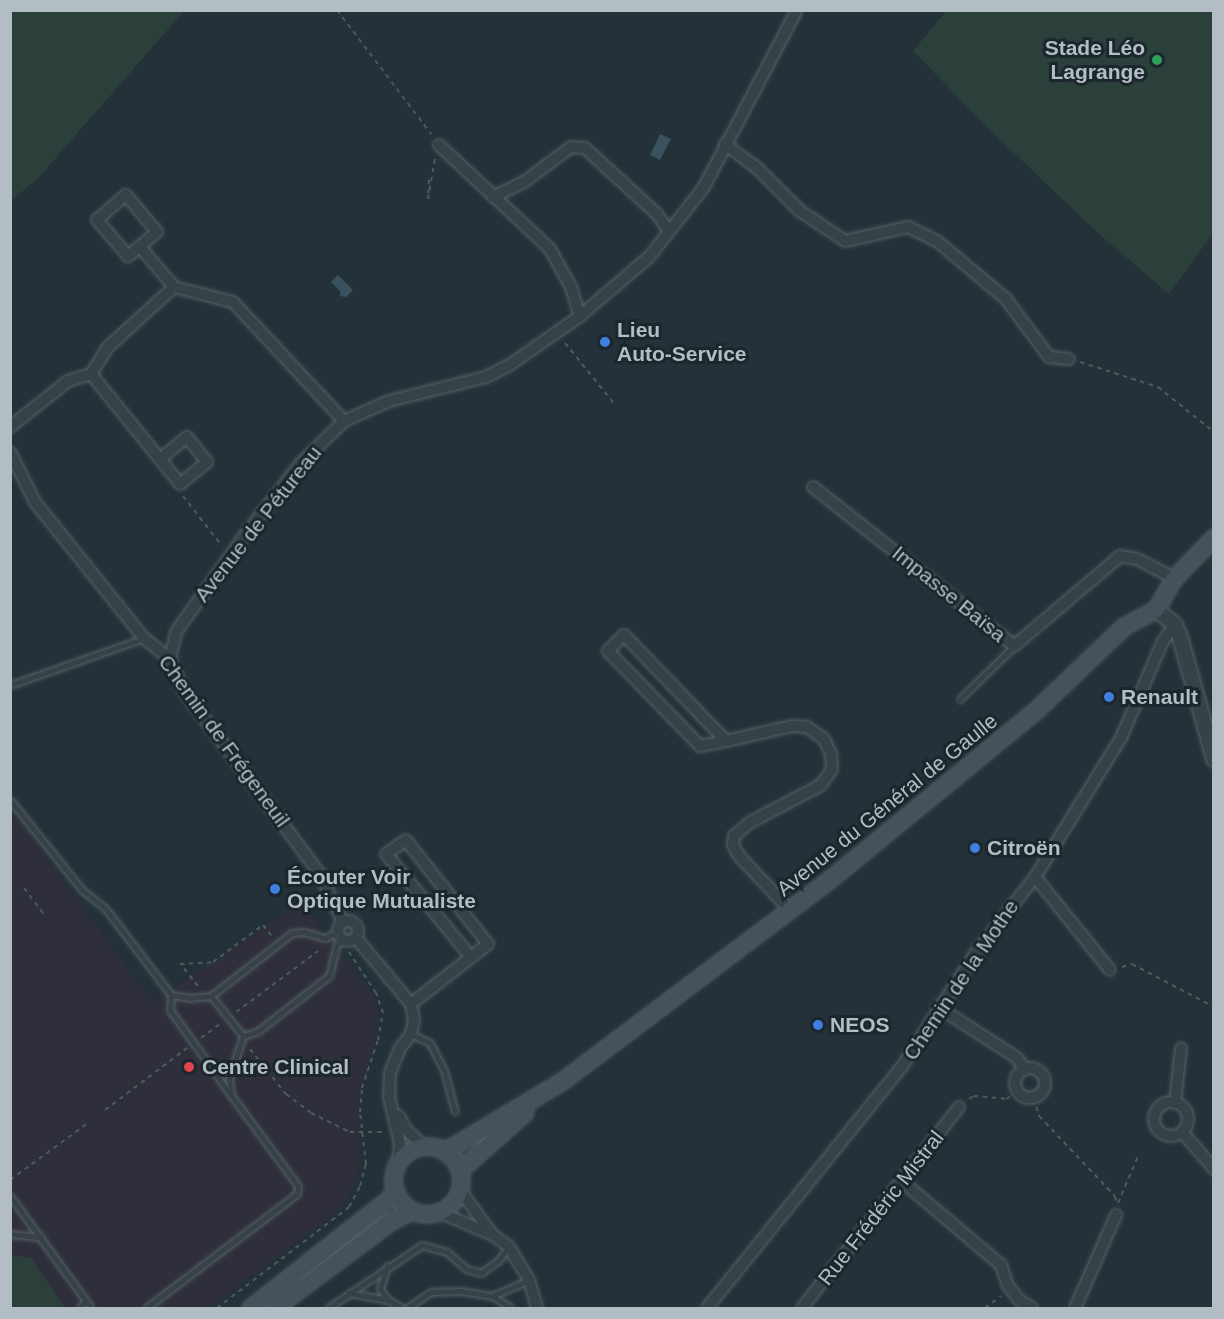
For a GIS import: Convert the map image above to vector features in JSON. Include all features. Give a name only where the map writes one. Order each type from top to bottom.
[{"type":"main road","points":[[1156,609],[1174,578],[1214,537]]},
{"type":"main road","name":"Avenue du Général de Gaulle","points":[[460,1170],[562,1081],[790,910],[1036,710],[1125,626],[1156,609]]},
{"type":"main road","name":"Avenue du Général de Gaulle","points":[[445,1151],[562,1081]]},
{"type":"main road","points":[[424,1146],[445,1151],[460,1170],[460,1190],[455,1200],[440,1212],[420,1214],[411,1210],[396,1193],[394,1173],[398,1163],[413,1149],[424,1146]]},
{"type":"main road","points":[[250,1308],[396,1193]]},
{"type":"main road","points":[[274,1308],[388,1223],[411,1210]]},
{"type":"street","name":"Avenue de Pétureau","points":[[170,659],[176,632],[230,556],[301,463],[344,421],[389,401],[486,377],[530,352],[557,333],[635,271],[704,187],[797,10]]},
{"type":"street","points":[[725,144],[756,167],[800,211],[845,241],[908,227],[938,241],[1006,299],[1049,357],[1069,359]]},
{"type":"street","points":[[439,145],[550,249],[571,287],[580,316]]},
{"type":"street","points":[[493,197],[524,182],[572,147],[585,148],[657,214],[668,230]]},
{"type":"street","points":[[126,195],[157,232],[140,247],[128,256],[97,220],[126,195]]},
{"type":"street","points":[[140,247],[174,287],[233,302],[268,336],[344,421]]},
{"type":"street","points":[[10,427],[68,381],[91,374],[108,347],[174,287]]},
{"type":"street","points":[[91,374],[180,484],[207,462],[187,437],[160,459]]},
{"type":"street","name":"Chemin de Frégeneuil","points":[[10,452],[35,502],[144,638],[170,659],[184,691],[320,874],[344,935],[411,1004]]},
{"type":"street","name":"Impasse Baïsa","points":[[813,487],[1014,646],[1120,555],[1137,559],[1174,578]]},
{"type":"street","points":[[1156,609],[1175,625],[1213,758]]},
{"type":"street","name":"Chemin de la Mothe","points":[[707,1308],[901,1068],[938,1007],[996,925],[1035,877],[1121,738],[1163,641],[1175,625]]},
{"type":"street","points":[[726,741],[624,635],[608,651],[700,746],[726,741],[792,726],[807,727],[824,739],[831,754],[832,769],[821,785],[749,823],[734,836],[733,845],[739,855],[790,910]]},
{"type":"street","points":[[398,1163],[400,1144],[389,1097],[390,1073],[400,1048],[411,1034],[414,1019],[411,1004],[488,944],[406,840],[386,854],[471,957]]},
{"type":"street","points":[[1035,877],[1110,970]]},
{"type":"street","points":[[938,1007],[1017,1058],[1025,1069],[1039,1071],[1044,1079],[1042,1092],[1034,1098],[1025,1097],[1018,1092],[1016,1079],[1025,1069]]},
{"type":"street","points":[[1175,1102],[1181,1048]]},
{"type":"street","points":[[389,1097],[406,1130],[424,1146]]},
{"type":"street","points":[[1175,1102],[1184,1108],[1188,1118],[1182,1132]]},
{"type":"street","points":[[1175,1102],[1160,1107],[1155,1123],[1166,1135],[1182,1132]]},
{"type":"street","name":"Rue Frédéric Mistral","points":[[802,1308],[903,1182],[959,1107]]},
{"type":"street","points":[[1182,1132],[1214,1169]]},
{"type":"street","points":[[903,1182],[1001,1265],[1011,1290],[1020,1301],[1032,1308]]},
{"type":"street","points":[[460,1190],[493,1235]]},
{"type":"street","points":[[1075,1308],[1116,1210]]},
{"type":"street","points":[[440,1212],[493,1235],[508,1246],[529,1280],[537,1308]]},
{"type":"lane","points":[[10,685],[144,638]]},
{"type":"lane","points":[[960,699],[1014,646]]},
{"type":"lane","points":[[10,800],[82,890],[105,908],[171,995],[170,1010],[298,1186],[297,1194],[146,1308]]},
{"type":"lane","points":[[171,995],[189,998],[211,996],[292,933],[304,932],[325,938],[344,935],[329,976],[258,1031],[243,1036]]},
{"type":"lane","points":[[211,996],[243,1036]]},
{"type":"lane","points":[[411,1034],[430,1043],[444,1070],[455,1112]]},
{"type":"lane","points":[[231,1095],[229,1079],[243,1036]]},
{"type":"lane","points":[[10,1196],[91,1308]]},
{"type":"lane","points":[[10,1234],[41,1238]]},
{"type":"lane","points":[[328,1308],[387,1266],[422,1245],[447,1252],[466,1269],[481,1273],[499,1260],[508,1246]]},
{"type":"lane","points":[[387,1266],[380,1289],[388,1300]]},
{"type":"lane","points":[[492,1296],[529,1280]]},
{"type":"lane","points":[[407,1308],[431,1292],[461,1291],[492,1296],[511,1308]]},
{"type":"lane","points":[[349,1293],[388,1300],[402,1308]]},
{"type":"lane","points":[[80,1308],[85,1301]]},
{"type":"path","points":[[337,10],[439,145],[432,168],[428,199],[429,180]]},
{"type":"path","points":[[557,333],[616,406]]},
{"type":"path","points":[[1069,359],[1158,387],[1214,432]]},
{"type":"path","points":[[183,496],[230,556]]},
{"type":"path","points":[[24,888],[46,917]]},
{"type":"path","points":[[201,991],[180,964],[213,962],[263,925],[274,938]]},
{"type":"path","points":[[218,1308],[349,1207],[360,1186],[366,1164],[360,1112],[362,1088],[378,1040],[383,1013],[376,993],[348,950],[344,935]]},
{"type":"path","points":[[236,1012],[318,951]]},
{"type":"path","points":[[1110,970],[1132,964],[1214,1007]]},
{"type":"path","points":[[105,1110],[224,1022]]},
{"type":"path","points":[[250,1049],[286,1094],[303,1107],[330,1125],[350,1132],[363,1132]]},
{"type":"path","points":[[959,1107],[974,1096],[1006,1099],[1018,1092]]},
{"type":"path","points":[[1034,1098],[1039,1116],[1115,1196],[1116,1210]]},
{"type":"path","points":[[10,1179],[88,1122]]},
{"type":"path","points":[[1116,1210],[1139,1154]]},
{"type":"path","points":[[985,1308],[1011,1290]]},
{"type":"shaded area","name":"Centre Clinical","points":[[10,807],[152,1002],[301,903],[372,994],[379,1014],[358,1114],[360,1147],[357,1178],[344,1203],[318,1226],[208,1308],[11,1308]]},
{"type":"green space","points":[[11,10],[184,11],[40,176],[11,201]]},
{"type":"green space","points":[[946,11],[1213,11],[1213,233],[1169,294],[1099,234],[994,134],[913,51]]},
{"type":"green space","points":[[10,1255],[31,1258],[63,1308],[11,1308]]},
{"type":"water","points":[[660,134],[671,139],[660,160],[650,155]]},
{"type":"water","points":[[338,275],[353,290],[346,297],[340,296],[340,291],[331,282]]},
{"type":"place","name":"Stade Léo Lagrange","points":[[1157,60]]},
{"type":"place","name":"Lieu Auto-Service","points":[[605,342]]},
{"type":"place","name":"Renault","points":[[1109,697]]},
{"type":"place","name":"Citroën","points":[[975,848]]},
{"type":"place","name":"Écouter Voir Optique Mutualiste","points":[[275,889]]},
{"type":"place","name":"NEOS","points":[[818,1025]]},
{"type":"place","name":"Centre Clinical","points":[[189,1067]]}]
